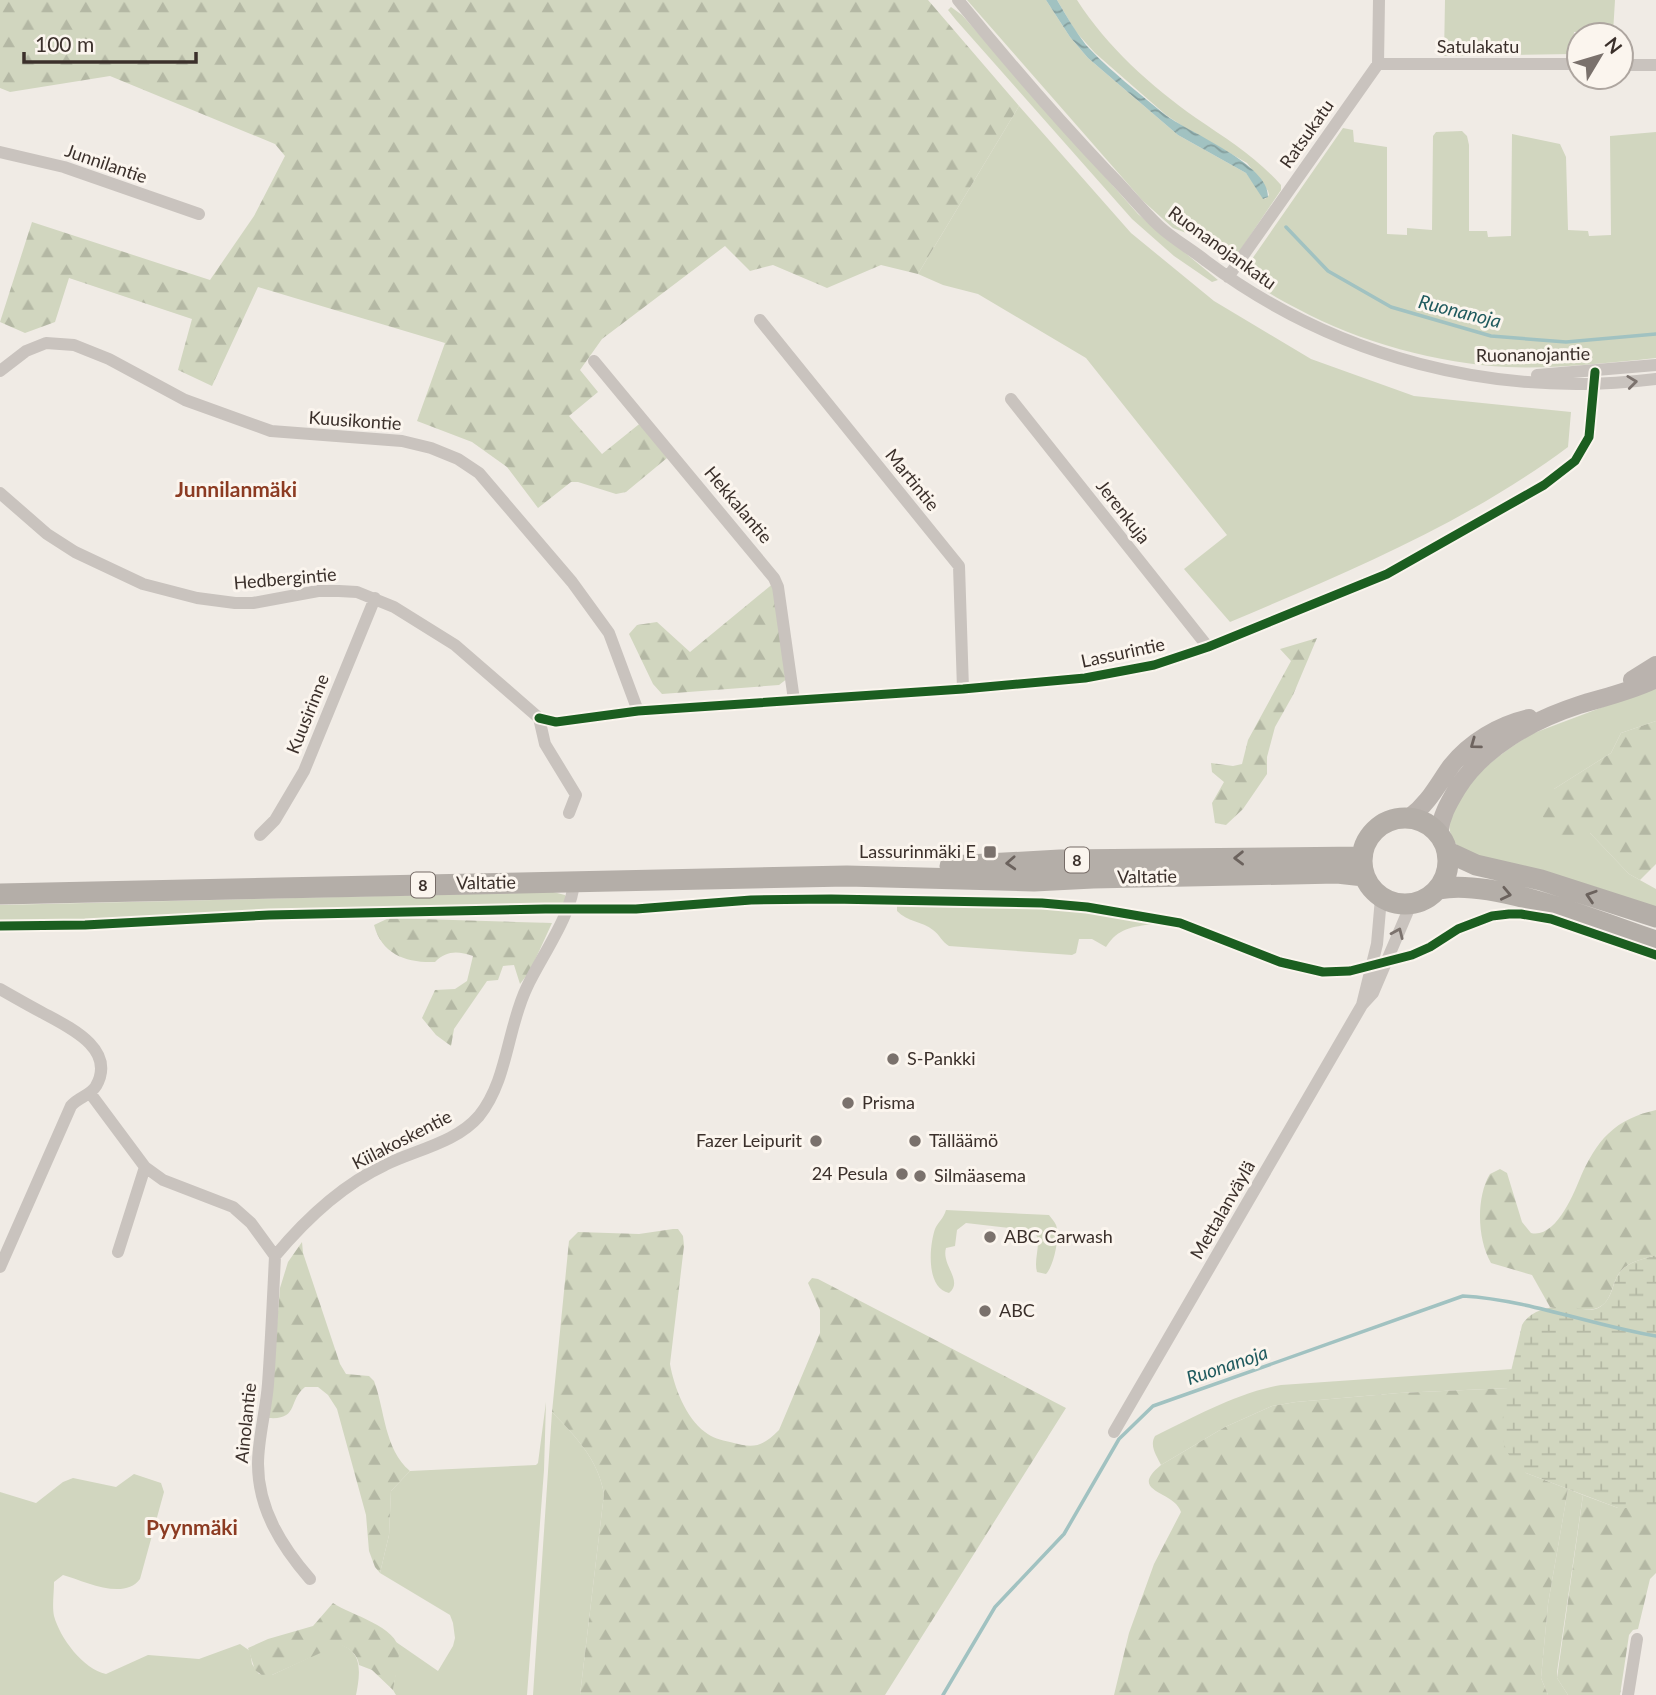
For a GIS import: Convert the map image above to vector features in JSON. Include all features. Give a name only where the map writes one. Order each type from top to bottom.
[{"type":"highway","points":[[1443,843],[1449,863],[1443,884],[1422,901],[1411,904],[1394,903],[1381,898],[1371,888],[1363,866],[1363,848],[1370,834],[1381,824],[1395,818],[1410,817],[1424,821],[1443,843],[1476,865],[1541,880],[1656,917]]},
{"type":"highway","name":"Valtatie","points":[[0,894],[847,876],[1060,860],[1363,866]]},
{"type":"highway","points":[[1439,889],[1456,886],[1515,896],[1656,941]]},
{"type":"main road","points":[[1443,843],[1444,812],[1473,766],[1494,748],[1560,712],[1633,679],[1656,664]]},
{"type":"main road","points":[[1578,705],[1656,679]]},
{"type":"main road","points":[[1410,817],[1428,801],[1451,767],[1475,743],[1523,719],[1560,712]]},
{"type":"street","name":"Ruonanojankatu","points":[[958,0],[1087,149],[1160,226],[1228,277],[1284,312],[1341,340],[1390,357],[1467,374]]},
{"type":"street","points":[[1378,64],[1379,0]]},
{"type":"street","name":"Ratsukatu","points":[[1228,277],[1378,64]]},
{"type":"street","name":"Satulakatu","points":[[1378,64],[1565,64]]},
{"type":"street","points":[[1635,65],[1656,65]]},
{"type":"street","name":"Junnilantie","points":[[0,152],[64,167],[199,214]]},
{"type":"street","name":"Martintie","points":[[760,320],[959,566],[963,689]]},
{"type":"street","name":"Kuusikontie","points":[[0,371],[26,351],[46,343],[74,345],[109,359],[185,400],[271,431],[402,441],[431,448],[458,459],[479,473],[572,582],[609,633],[638,711]]},
{"type":"street","name":"Hekkalantie","points":[[594,361],[774,578],[778,587],[794,700]]},
{"type":"street","name":"Ruonanojantie","points":[[1595,378],[1656,365]]},
{"type":"street","name":"Ruonanojantie","points":[[1467,374],[1532,382],[1595,378],[1656,379]]},
{"type":"street","name":"Lassurintie","points":[[539,718],[556,722],[638,711],[963,689],[1108,675],[1154,665],[1208,647],[1387,574],[1544,485],[1575,461],[1583,450],[1589,437],[1595,378]]},
{"type":"street","name":"Jerenkuja","points":[[1011,399],[1208,647]]},
{"type":"street","name":"Hedbergintie","points":[[0,494],[47,534],[75,552],[143,584],[197,598],[234,603],[253,603],[339,590],[375,598],[416,618],[455,645],[539,718]]},
{"type":"street","name":"Kuusirinne","points":[[260,835],[275,820],[316,747],[347,662],[375,598]]},
{"type":"street","points":[[539,718],[545,744],[576,795],[569,813]]},
{"type":"street","name":"Kiilakoskentie","points":[[275,1256],[340,1193],[385,1164],[444,1140],[478,1117],[486,1105],[504,1061],[523,995],[568,910],[574,893],[574,881]]},
{"type":"street","name":"Mettalanväylä","points":[[1362,1005],[1379,934],[1381,898]]},
{"type":"street","name":"Mettalanväylä","points":[[1114,1432],[1362,1005],[1373,993],[1411,904]]},
{"type":"street","points":[[0,989],[70,1028],[92,1045],[100,1058],[101,1071],[97,1084],[90,1093],[71,1106],[0,1267]]},
{"type":"street","points":[[90,1093],[145,1167],[163,1180],[233,1207],[251,1223],[275,1256]]},
{"type":"street","points":[[118,1252],[145,1167]]},
{"type":"street","name":"Ainolantie","points":[[275,1256],[268,1386],[258,1463],[259,1477],[265,1505],[276,1533],[310,1579]]},
{"type":"street","points":[[1628,1695],[1637,1639]]},
{"type":"green space","points":[[0,0],[928,0],[1019,106],[918,274],[881,265],[827,288],[773,265],[750,271],[725,246],[602,339],[580,370],[598,392],[569,416],[602,454],[643,421],[667,458],[626,492],[616,494],[571,482],[538,508],[507,467],[472,442],[417,421],[445,343],[258,287],[212,386],[178,370],[192,319],[69,278],[55,322],[25,333],[0,322],[32,222],[210,280],[254,216],[285,156],[275,144],[110,76],[10,92],[0,88]]},
{"type":"green space","points":[[967,0],[1046,0],[1070,37],[1088,58],[1178,135],[1246,173],[1265,199],[1269,195],[1268,191],[1247,163],[1166,115],[1095,53],[1076,32],[1057,0],[1077,0],[1102,34],[1146,79],[1261,165],[1281,185],[1281,190],[1239,252],[1229,259],[1221,257],[1189,234],[1173,228],[1142,200]]},
{"type":"green space","points":[[1445,0],[1615,0],[1614,21],[1565,21],[1565,54],[1444,56]]},
{"type":"green space","points":[[951,7],[962,15],[1138,214],[1218,280],[1212,282],[1174,256],[1132,219],[956,20],[948,10]]},
{"type":"green space","points":[[1019,106],[1131,233],[1214,301],[1311,359],[1414,396],[1571,412],[1568,447],[1488,500],[1447,523],[1361,565],[1230,622],[1184,569],[1227,535],[1086,358],[978,294],[943,285],[918,274]]},
{"type":"green space","points":[[1343,128],[1353,130],[1354,142],[1387,147],[1387,234],[1407,235],[1407,228],[1432,230],[1433,136],[1436,132],[1462,131],[1467,136],[1469,145],[1469,231],[1487,231],[1488,237],[1511,236],[1512,134],[1560,144],[1566,157],[1568,230],[1588,231],[1589,236],[1611,235],[1610,136],[1656,132],[1656,358],[1544,367],[1507,367],[1455,361],[1400,349],[1347,332],[1321,321],[1264,289],[1249,272],[1252,259]]},
{"type":"green space","points":[[775,582],[788,678],[779,685],[662,694],[653,684],[629,634],[637,625],[657,622],[690,652]]},
{"type":"green space","points":[[1317,638],[1293,695],[1275,727],[1267,757],[1267,774],[1243,809],[1226,825],[1215,823],[1212,803],[1224,782],[1212,772],[1211,763],[1233,766],[1242,764],[1248,740],[1291,661],[1280,649]]},
{"type":"green space","points":[[1656,687],[1656,721],[1621,733],[1611,753],[1554,789],[1590,833],[1629,874],[1656,889],[1656,910],[1478,859],[1459,847],[1450,832],[1451,815],[1459,798],[1472,781],[1505,751],[1534,733]]},
{"type":"green space","points":[[1656,721],[1656,864],[1640,880],[1629,874],[1590,833],[1577,844],[1552,834],[1539,809],[1554,789],[1611,753],[1621,733]]},
{"type":"green space","points":[[553,892],[565,895],[567,898],[563,905],[275,912],[77,923],[0,923],[0,905]]},
{"type":"green space","points":[[897,905],[1058,907],[1155,921],[1153,924],[1121,932],[1106,947],[1092,939],[1079,939],[1076,953],[1072,955],[949,946],[929,927],[901,915],[897,911]]},
{"type":"green space","points":[[389,918],[552,923],[530,971],[520,984],[514,965],[503,966],[498,980],[487,981],[454,1029],[451,1046],[436,1035],[422,1018],[435,990],[455,989],[467,981],[473,956],[453,953],[444,955],[435,962],[425,962],[397,955],[383,944],[374,925]]},
{"type":"green space","points":[[1656,1110],[1656,1255],[1625,1268],[1618,1276],[1605,1303],[1594,1309],[1550,1307],[1532,1275],[1491,1263],[1483,1242],[1480,1218],[1482,1194],[1490,1174],[1500,1169],[1507,1173],[1522,1222],[1531,1233],[1540,1233],[1548,1229],[1563,1213],[1589,1159],[1604,1138],[1624,1122]]},
{"type":"green space","points":[[946,1210],[1049,1215],[1056,1225],[1057,1243],[1049,1270],[1046,1274],[1037,1272],[1038,1240],[1034,1231],[966,1223],[957,1230],[955,1246],[946,1248],[946,1261],[954,1283],[949,1293],[942,1290],[933,1275],[931,1246],[935,1229]]},
{"type":"green space","points":[[678,1229],[683,1236],[684,1246],[670,1364],[678,1392],[692,1419],[714,1437],[752,1446],[768,1440],[779,1430],[820,1333],[820,1310],[808,1283],[812,1278],[1066,1408],[885,1695],[580,1695],[604,1494],[591,1459],[552,1412],[569,1241],[578,1232],[639,1234]]},
{"type":"green space","points":[[302,1242],[303,1253],[340,1364],[346,1374],[369,1376],[374,1381],[390,1441],[401,1462],[410,1471],[391,1491],[389,1535],[380,1573],[369,1551],[366,1515],[337,1409],[328,1395],[318,1387],[305,1387],[285,1416],[269,1418],[280,1288],[288,1262]]},
{"type":"green space","points":[[1656,1255],[1656,1508],[1618,1508],[1526,1473],[1518,1466],[1508,1453],[1503,1438],[1506,1398],[1522,1325],[1531,1315],[1550,1308],[1598,1308],[1610,1296],[1618,1275],[1625,1268]]},
{"type":"green space","points":[[1513,1369],[1509,1388],[1399,1393],[1272,1406],[1225,1427],[1161,1465],[1153,1447],[1155,1436],[1232,1400],[1281,1385]]},
{"type":"green space","points":[[1509,1388],[1503,1420],[1526,1473],[1568,1489],[1548,1604],[1541,1678],[1548,1695],[1114,1695],[1129,1633],[1154,1564],[1181,1512],[1177,1505],[1151,1486],[1149,1481],[1152,1474],[1161,1465],[1225,1427],[1272,1406],[1399,1393]]},
{"type":"green space","points":[[546,1402],[544,1470],[527,1695],[396,1695],[393,1690],[399,1652],[396,1642],[438,1671],[455,1638],[450,1615],[380,1573],[389,1535],[391,1491],[410,1471],[536,1465]]},
{"type":"green space","points":[[552,1412],[591,1459],[604,1494],[580,1695],[533,1695]]},
{"type":"green space","points":[[134,1474],[161,1483],[164,1492],[140,1579],[133,1585],[114,1589],[63,1575],[54,1582],[53,1604],[57,1625],[67,1643],[81,1659],[106,1674],[148,1655],[199,1659],[240,1644],[250,1651],[252,1664],[259,1674],[272,1675],[338,1644],[346,1647],[356,1658],[359,1679],[356,1695],[0,1695],[0,1492],[36,1503],[63,1482],[73,1478],[116,1487]]},
{"type":"green space","points":[[1568,1489],[1583,1495],[1557,1672],[1557,1678],[1568,1695],[1548,1695],[1541,1678],[1548,1604]]},
{"type":"green space","points":[[1583,1495],[1618,1508],[1656,1508],[1656,1573],[1650,1579],[1638,1629],[1629,1635],[1620,1695],[1568,1695],[1557,1678]]},
{"type":"green space","points":[[333,1603],[382,1628],[397,1642],[399,1656],[393,1690],[372,1670],[359,1665],[349,1649],[338,1645],[272,1675],[263,1676],[255,1670],[248,1648],[268,1639],[313,1626]]},
{"type":"water","points":[[1046,0],[1057,0],[1086,45],[1136,91],[1167,116],[1227,151],[1256,173],[1265,185],[1268,197],[1263,199],[1246,173],[1178,135],[1088,58],[1070,37]]},
{"type":"waterway","name":"Ruonanoja","points":[[1286,227],[1328,271],[1391,307],[1491,336],[1566,342],[1656,334]]},
{"type":"waterway","name":"Ruonanoja","points":[[943,1695],[995,1607],[1064,1534],[1119,1439],[1153,1406],[1463,1296],[1512,1302],[1656,1336]]},
{"type":"cycle path","points":[[539,718],[556,722],[638,711],[963,689],[1085,678],[1154,665],[1208,647],[1387,574],[1544,485],[1575,461],[1589,437],[1595,372]]},
{"type":"cycle path","points":[[0,926],[85,925],[269,915],[636,909],[751,900],[831,899],[1042,903],[1087,907],[1180,923],[1280,962],[1323,972],[1350,971],[1412,955],[1458,929],[1492,916],[1509,914],[1551,919],[1656,955]]},
{"type":"place","name":"Lassurinmäki E","points":[[990,852]]},
{"type":"place","name":"S-Pankki","points":[[893,1059]]},
{"type":"place","name":"Prisma","points":[[848,1103]]},
{"type":"place","name":"Fazer Leipurit","points":[[816,1141]]},
{"type":"place","name":"Tälläämö","points":[[915,1141]]},
{"type":"place","name":"24 Pesula","points":[[902,1174]]},
{"type":"place","name":"Silmäasema","points":[[920,1176]]},
{"type":"place","name":"ABC Carwash","points":[[990,1237]]},
{"type":"place","name":"ABC","points":[[985,1311]]},
{"type":"district","name":"Junnilanmäki","points":[[236,490]]},
{"type":"district","name":"Pyynmäki","points":[[192,1528]]}]
